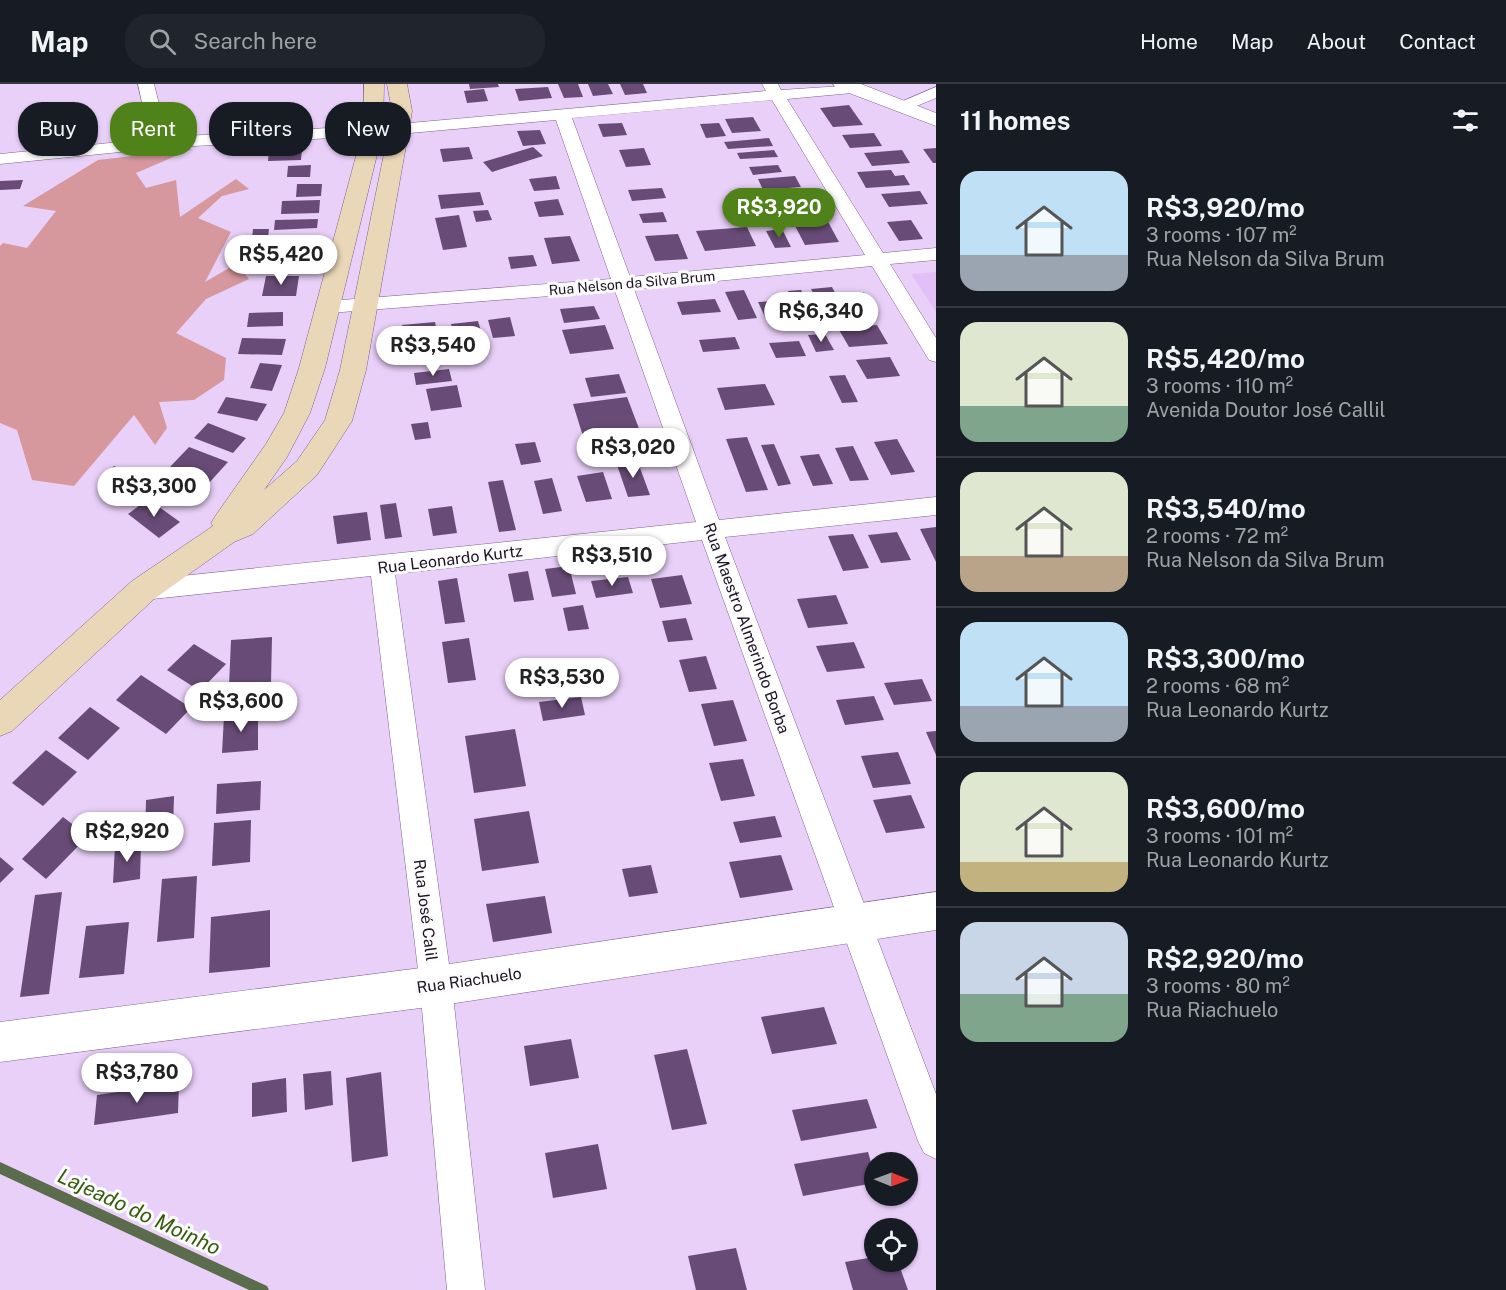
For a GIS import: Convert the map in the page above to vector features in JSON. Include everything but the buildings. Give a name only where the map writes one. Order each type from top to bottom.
[{"type":"main road","points":[[400,85],[401,102]]},
{"type":"main road","points":[[374,87],[374,102]]},
{"type":"main road","points":[[224,534],[227,519],[277,450],[297,413],[329,307],[367,156]]},
{"type":"main road","points":[[0,721],[143,590],[224,534],[243,526],[307,468],[338,421],[353,370],[394,156]]},
{"type":"street","points":[[146,84],[150,102]]},
{"type":"street","points":[[374,87],[400,85]]},
{"type":"street","points":[[411,128],[562,114],[773,90],[847,86],[936,120]]},
{"type":"street","points":[[773,90],[879,259],[936,356]]},
{"type":"street","points":[[902,107],[936,92]]},
{"type":"street","name":"Rua Maestro Almerindo Borba","points":[[562,114],[710,529],[936,1141]]},
{"type":"street","points":[[197,141],[325,133]]},
{"type":"street","points":[[0,159],[110,148]]},
{"type":"street","name":"Rua Nelson da Silva Brum","points":[[329,307],[366,306],[624,284],[936,254]]},
{"type":"street","name":"Rua Leonardo Kurtz","points":[[143,590],[382,567],[710,529],[936,506]]},
{"type":"street","name":"Rua José Calil","points":[[382,567],[436,986],[466,1290]]},
{"type":"street","name":"Rua Riachuelo","points":[[0,1042],[436,986],[936,911]]},
{"type":"shaded area","points":[[132,156],[176,156],[136,173],[146,188],[176,180],[180,217],[236,179],[249,189],[222,196],[198,218],[231,232],[205,282],[236,264],[249,279],[206,299],[176,333],[226,358],[224,380],[194,400],[159,402],[167,428],[155,445],[134,415],[74,486],[32,480],[17,430],[0,423],[0,246],[3,243],[27,248],[56,211],[23,206],[98,160]]},
{"type":"shaded area","points":[[936,272],[936,312],[911,274]]},
{"type":"waterway","name":"Lajeado do Moinho","points":[[0,1168],[263,1290]]}]
